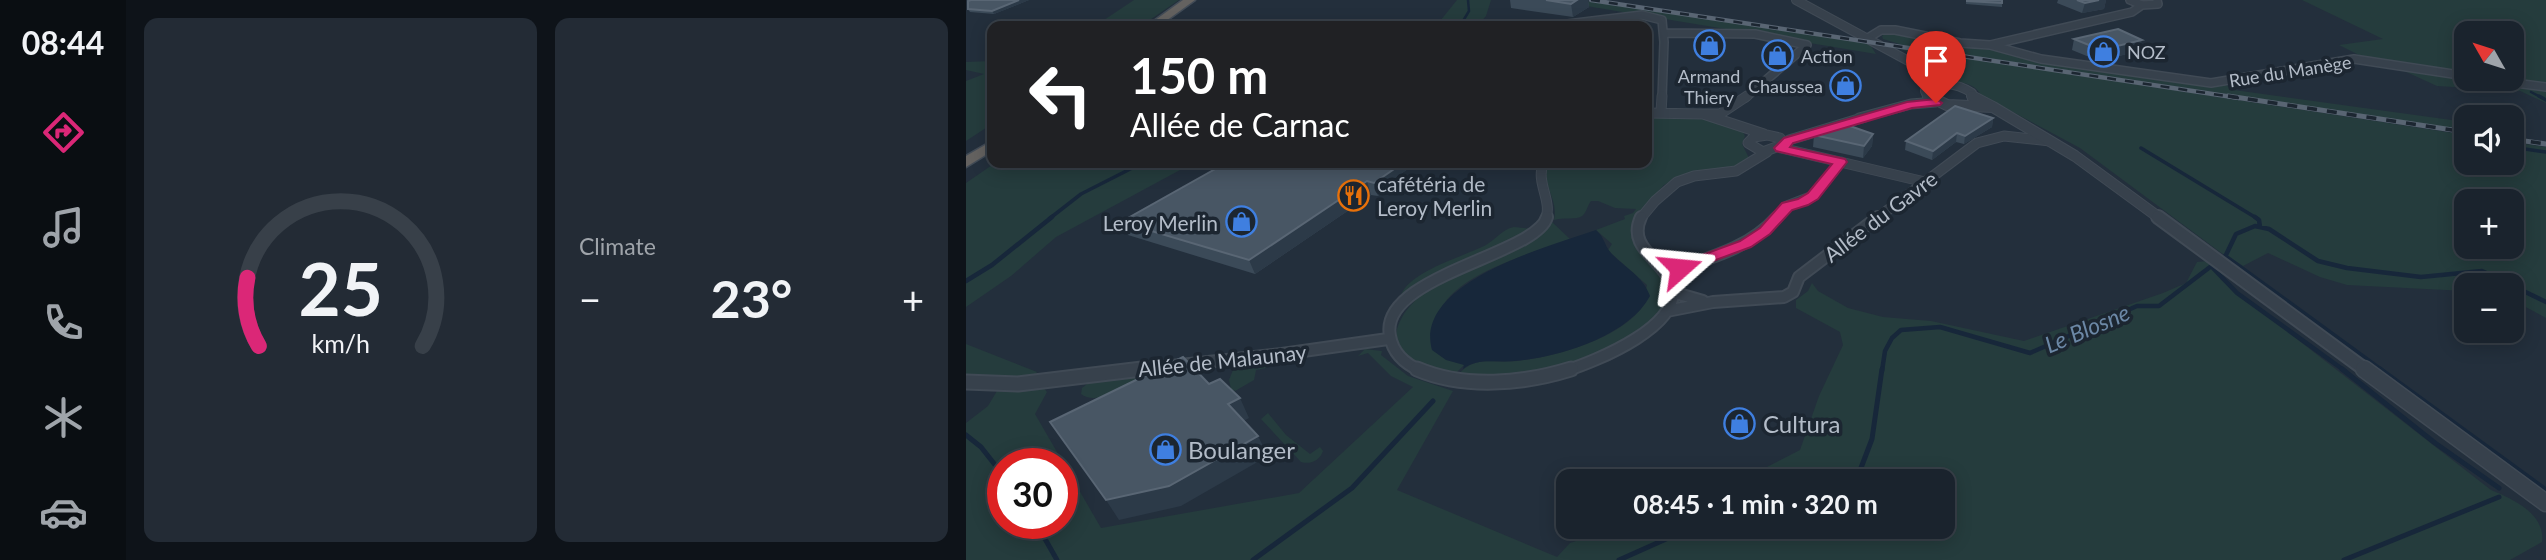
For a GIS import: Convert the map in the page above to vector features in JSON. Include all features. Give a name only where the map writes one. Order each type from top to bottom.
[{"type":"highway","points":[[1159,21],[1190,0]]},
{"type":"highway","points":[[1172,21],[1202,0]]},
{"type":"highway","points":[[966,151],[987,137]]},
{"type":"highway","points":[[966,163],[987,148]]},
{"type":"street","points":[[1796,0],[1868,38],[1935,81],[1970,91],[1972,98]]},
{"type":"street","points":[[2130,0],[2141,5],[2155,5],[2159,3],[2157,0]]},
{"type":"street","points":[[1868,38],[1874,32],[1888,29],[1990,46],[2132,12],[2141,5]]},
{"type":"street","points":[[1592,21],[1642,15],[1662,20],[1664,33],[1661,111]]},
{"type":"street","points":[[1652,112],[1720,114],[1734,107],[1807,45],[1771,37],[1724,33],[1664,33]]},
{"type":"street","name":"Rue du Manège","points":[[1990,46],[2041,59],[2211,83],[2354,59],[2454,74]]},
{"type":"street","points":[[1911,104],[1925,95],[1926,89],[1935,81]]},
{"type":"street","points":[[2524,84],[2546,87]]},
{"type":"street","points":[[1925,95],[1936,103]]},
{"type":"street","points":[[1963,104],[1972,98]]},
{"type":"street","points":[[1972,98],[1993,107],[2053,142],[2125,191],[2546,503]]},
{"type":"street","points":[[1542,168],[1540,187],[1550,206],[1545,224],[1519,242],[1448,271],[1415,294],[1394,318],[1388,339],[1402,359],[1421,371],[1458,380],[1511,381],[1566,371],[1588,363],[1635,339],[1667,312],[1672,301],[1673,288],[1665,273],[1640,244],[1637,235],[1645,212],[1678,181],[1702,173],[1737,171],[1796,138],[1911,104],[1993,107]]},
{"type":"street","points":[[1734,107],[1731,117],[1735,123]]},
{"type":"street","points":[[1703,114],[1780,138],[1782,146]]},
{"type":"street","points":[[1768,152],[1754,150],[1748,143],[1753,137],[1864,117]]},
{"type":"street","name":"Allée du Gavre","points":[[1667,312],[1713,302],[1784,298],[1793,292],[1799,277],[1977,143],[1990,137],[2020,135],[2053,142]]},
{"type":"street","points":[[1782,146],[1925,182]]},
{"type":"street","points":[[1665,273],[1746,244],[1765,231],[1787,206],[1813,196],[1841,162]]},
{"type":"street","name":"Allée du Gavre","points":[[1672,292],[1689,299],[1713,302]]},
{"type":"street","name":"Allée de Malaunay","points":[[966,382],[987,385],[1056,379],[1277,355],[1388,339]]},
{"type":"green space","points":[[1134,0],[1179,0],[1148,21],[1102,21]]},
{"type":"green space","points":[[1457,0],[1491,0],[1482,21],[1440,21]]},
{"type":"green space","points":[[1550,0],[1579,0],[1869,43],[1876,54]]},
{"type":"green space","points":[[2302,0],[2546,0],[2546,103],[2520,91],[2524,91],[2524,21],[2454,21],[2454,87],[2437,86],[2339,45],[2383,39]]},
{"type":"green space","points":[[1888,31],[1987,47],[2066,66],[2216,79],[2234,90],[2454,120],[2454,128],[1906,46],[1883,39],[1882,36]]},
{"type":"green space","points":[[1900,48],[2454,133],[2454,175],[2524,175],[2524,144],[2546,147],[2546,318],[2524,306],[2524,273],[2454,273],[2454,290],[2347,285],[2320,277],[2268,253],[2243,266],[2220,252],[2080,148],[1981,95],[1972,86],[1959,82]]},
{"type":"green space","points":[[987,61],[987,127],[966,141],[966,81],[984,74],[966,70],[966,62]]},
{"type":"green space","points":[[1652,115],[1694,115],[1742,130],[1745,136],[1742,144],[1749,158],[1737,167],[1688,173],[1676,178],[1664,185],[1634,218],[1631,230],[1635,247],[1668,285],[1668,302],[1650,323],[1612,348],[1567,366],[1517,375],[1458,375],[1464,368],[1478,362],[1532,359],[1599,339],[1628,321],[1639,311],[1643,302],[1647,285],[1608,250],[1612,244],[1596,230],[1625,219],[1624,216],[1636,209],[1615,208],[1591,201],[1582,216],[1554,220],[1554,205],[1547,168],[1652,168]]},
{"type":"green space","points":[[988,168],[1184,168],[1056,237],[1011,276],[966,307],[966,183]]},
{"type":"green space","points":[[1552,222],[1570,239],[1476,276],[1446,300],[1438,315],[1464,365],[1454,375],[1418,363],[1404,352],[1396,335],[1402,318],[1414,302],[1429,289],[1467,268],[1523,245],[1538,236]]},
{"type":"green space","points":[[1514,227],[1532,229],[1512,241],[1457,263],[1409,294],[1401,295],[1406,286],[1426,272],[1486,245]]},
{"type":"green space","points":[[2208,261],[2225,273],[2220,279],[2491,490],[2525,508],[2538,523],[2542,542],[2510,560],[966,560],[966,423],[988,406],[997,391],[1042,386],[1047,392],[1035,414],[1055,448],[987,448],[987,539],[1078,539],[1078,488],[1101,528],[1299,493],[1413,387],[1391,376],[1368,353],[1358,356],[1365,349],[1382,351],[1381,355],[1408,376],[1453,391],[1397,490],[1557,557],[1570,543],[1582,539],[1955,539],[1955,469],[1763,469],[1800,450],[1819,396],[1843,345],[1840,332],[1796,308],[1796,300],[1808,291],[1812,283],[1818,291],[1848,308],[1883,317],[1931,321],[2024,341],[2186,283],[2197,262]]},
{"type":"green space","points":[[966,344],[1037,372],[1034,376],[986,380],[966,377]]},
{"type":"green space","points":[[1265,361],[1266,368],[1256,370],[1254,380],[1235,391],[1231,389],[1229,380],[1235,365]]},
{"type":"green space","points":[[1151,372],[1107,396],[1097,398],[1081,394],[1082,388],[1091,381]]},
{"type":"green space","points":[[1268,413],[1286,435],[1310,454],[1320,447],[1323,451],[1320,457],[1312,462],[1301,462],[1261,419]]},
{"type":"water","points":[[1596,230],[1611,253],[1638,278],[1650,296],[1626,323],[1570,350],[1531,359],[1475,363],[1463,369],[1464,365],[1446,360],[1432,350],[1432,326],[1443,305],[1463,286],[1519,257]]},
{"type":"building","points":[[1019,0],[992,11],[968,9],[968,1]]},
{"type":"building","points":[[1546,0],[1577,0],[1571,4]]},
{"type":"building","points":[[2002,0],[2002,3],[1967,1]]},
{"type":"building","points":[[2077,0],[2099,0],[2085,3]]},
{"type":"building","points":[[2118,29],[2142,40],[2101,50],[2074,39]]},
{"type":"building","points":[[1955,106],[1993,118],[1965,136],[1957,133],[1933,151],[1906,141]]},
{"type":"building","points":[[1847,125],[1873,134],[1864,146],[1814,135]]},
{"type":"building","name":"Leroy Merlin","points":[[1217,168],[1394,169],[1374,183],[1367,181],[1249,260],[1121,222]]},
{"type":"building","name":"Boulanger","points":[[1183,357],[1209,384],[1220,379],[1240,398],[1228,404],[1258,436],[1169,486],[1106,500],[1078,461],[1078,448],[1069,448],[1050,422]]},
{"type":"waterway","points":[[1463,21],[1469,11],[1468,0]]},
{"type":"waterway","points":[[2531,92],[2542,98]]},
{"type":"waterway","points":[[2539,96],[2546,100]]},
{"type":"waterway","points":[[2141,148],[2256,218]]},
{"type":"waterway","points":[[2524,149],[2546,152]]},
{"type":"waterway","points":[[1049,219],[1081,194],[1132,168]]},
{"type":"waterway","points":[[966,281],[992,265],[1052,217]]},
{"type":"waterway","points":[[2256,218],[2260,227]]},
{"type":"waterway","name":"Le Blosne","points":[[2225,256],[2236,234],[2255,226],[2269,229],[2318,261],[2347,268],[2421,277],[2482,271],[2546,302]]},
{"type":"waterway","points":[[2225,256],[2383,371]]},
{"type":"waterway","name":"Le Blosne","points":[[1882,371],[1885,351],[1892,338],[1901,330],[1940,327],[2030,353],[2137,306],[2159,306],[2214,264]]},
{"type":"waterway","points":[[2212,267],[2237,293],[2345,371]]},
{"type":"waterway","name":"Le Blosne","points":[[1861,469],[1872,439],[1882,369]]},
{"type":"waterway","points":[[2342,369],[2435,443],[2499,488]]},
{"type":"waterway","points":[[2380,369],[2546,490]]},
{"type":"waterway","points":[[1253,560],[1352,488],[1433,401]]},
{"type":"waterway","points":[[966,435],[987,455]]},
{"type":"waterway","points":[[2344,560],[2499,497]]},
{"type":"waterway","points":[[1045,539],[1057,560]]},
{"type":"waterway","name":"Le Blosne","points":[[1619,560],[1666,539]]},
{"type":"railway","points":[[1591,0],[2239,98]]},
{"type":"railway","points":[[2228,96],[2454,130]]},
{"type":"railway","points":[[2524,141],[2546,144]]},
{"type":"place","name":"Armand Thiery","points":[[1709,45]]},
{"type":"place","name":"NOZ","points":[[2104,52]]},
{"type":"place","name":"Action","points":[[1778,56]]},
{"type":"place","name":"Chaussea","points":[[1846,86]]},
{"type":"place","name":"cafétéria de Leroy Merlin","points":[[1354,195]]},
{"type":"place","name":"Leroy Merlin","points":[[1241,222]]},
{"type":"place","name":"Cultura","points":[[1740,423]]},
{"type":"place","name":"Boulanger","points":[[1165,449]]},
{"type":"route","points":[[1680,268],[1746,244],[1765,231],[1787,206],[1813,196],[1841,162],[1781,148],[1788,140],[1911,104],[1936,103]]}]
